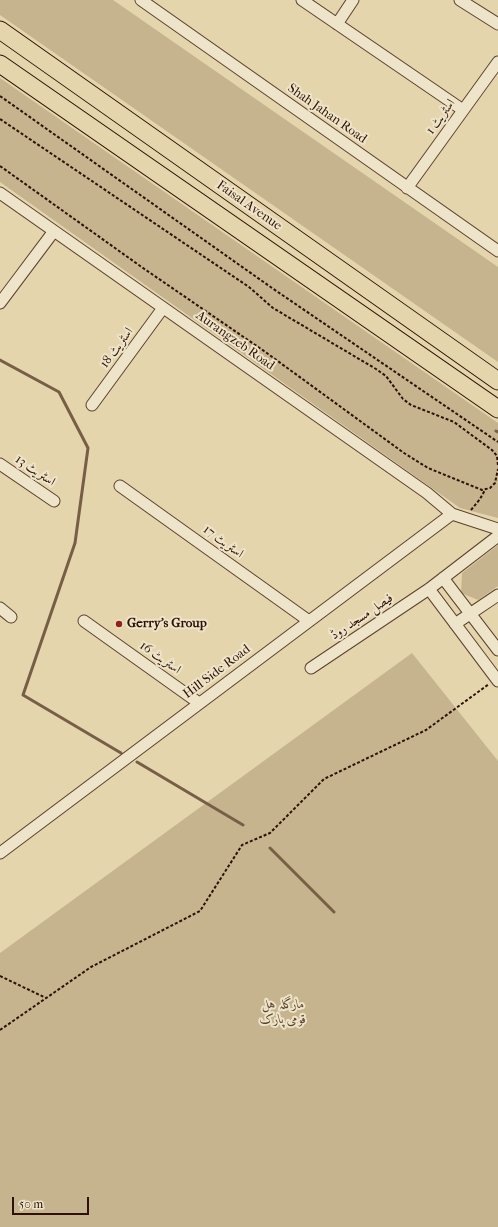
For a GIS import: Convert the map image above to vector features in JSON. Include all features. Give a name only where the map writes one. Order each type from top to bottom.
[{"type":"main road","name":"Faisal Avenue","points":[[0,30],[498,381]]},
{"type":"main road","name":"Faisal Avenue","points":[[0,64],[498,409]]},
{"type":"street","name":"Shah Jahan Road","points":[[141,0],[498,251]]},
{"type":"street","points":[[302,0],[463,110]]},
{"type":"street","points":[[338,24],[353,0]]},
{"type":"street","points":[[460,0],[498,24]]},
{"type":"street","name":"اسٹریٹ 1","points":[[408,188],[498,62]]},
{"type":"street","name":"Aurangzeb Road","points":[[0,193],[436,500],[452,514]]},
{"type":"street","points":[[0,303],[54,231]]},
{"type":"street","name":"اسٹریٹ 18","points":[[92,405],[164,308]]},
{"type":"street","name":"اسٹریٹ 13","points":[[0,464],[54,501]]},
{"type":"street","name":"اسٹریٹ 17","points":[[120,486],[309,621]]},
{"type":"street","points":[[452,514],[466,517],[498,530]]},
{"type":"street","name":"Hill Side Road","points":[[0,853],[452,514]]},
{"type":"street","name":"فیصل مسجد روڈ","points":[[311,668],[429,589],[498,536]]},
{"type":"street","points":[[443,578],[498,650]]},
{"type":"street","points":[[429,589],[497,680]]},
{"type":"street","points":[[455,624],[498,595]]},
{"type":"street","points":[[0,608],[11,617]]},
{"type":"street","name":"اسٹریٹ 16","points":[[84,621],[200,703]]},
{"type":"path","points":[[0,96],[272,288],[498,442]]},
{"type":"path","points":[[0,119],[249,287],[273,308],[376,369],[386,376],[403,399],[411,405],[454,422],[492,450],[497,456],[498,466]]},
{"type":"path","points":[[0,166],[143,268],[264,350],[404,453],[440,474],[485,490]]},
{"type":"path","points":[[466,517],[485,490],[495,483],[498,470]]},
{"type":"path","points":[[0,1030],[91,967],[200,912],[242,845],[270,833],[324,779],[426,730],[497,680]]},
{"type":"path","points":[[0,976],[46,998]]},
{"type":"green space","points":[[0,0],[113,0],[498,267],[498,362],[0,15]]},
{"type":"green space","points":[[0,78],[498,423],[498,518],[460,508],[0,182]]},
{"type":"green space","points":[[498,545],[498,586],[478,600],[461,593],[462,573]]},
{"type":"green space","name":"مارگلہ ہل قومی پارک","points":[[412,653],[498,761],[498,1227],[0,1227],[0,953]]},
{"type":"waterway","points":[[0,360],[59,392],[88,448],[75,543],[23,695],[121,753]]},
{"type":"waterway","points":[[137,762],[243,825]]},
{"type":"waterway","points":[[270,848],[334,912]]},
{"type":"place","name":"Gerry's Group","points":[[119,624]]}]
